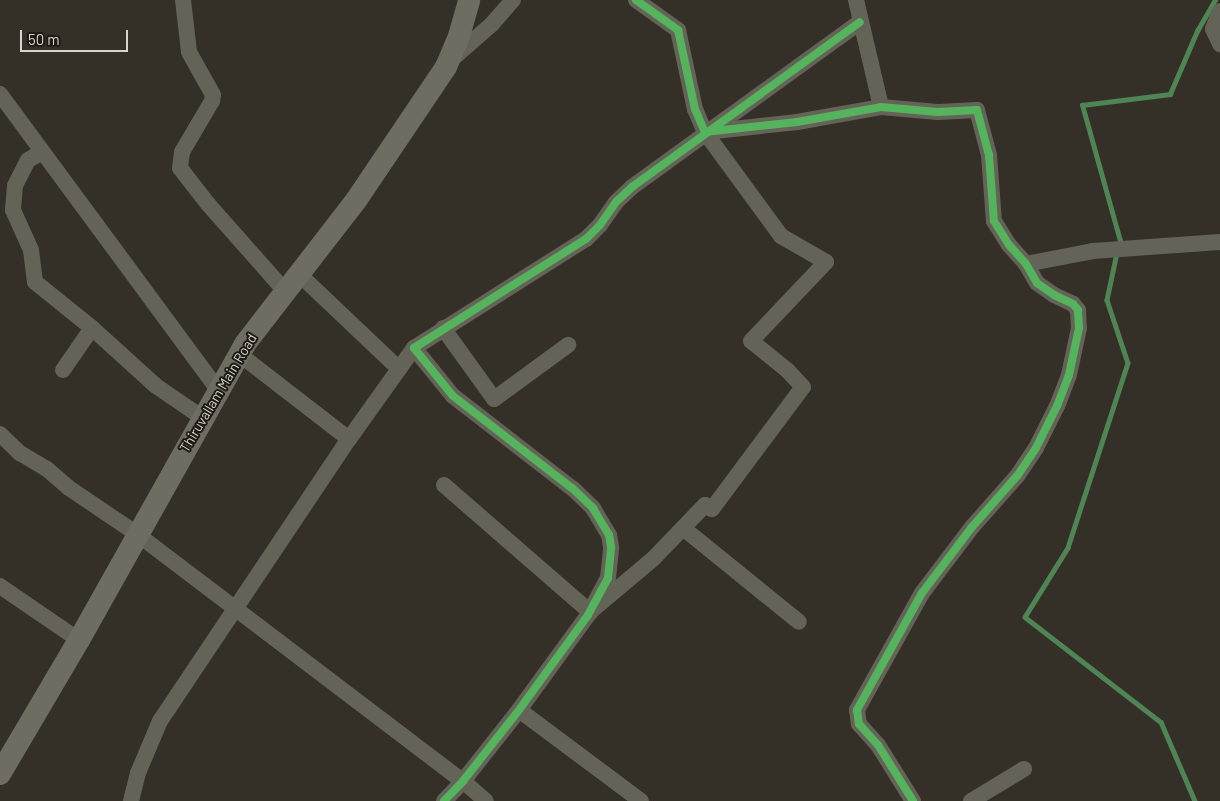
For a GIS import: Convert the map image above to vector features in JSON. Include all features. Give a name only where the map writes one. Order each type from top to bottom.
[{"type":"main road","name":"Thiruvallam Main Road","points":[[0,774],[79,640],[239,354],[285,291],[357,199],[450,61],[469,0]]},
{"type":"street","points":[[183,0],[189,52],[213,95],[212,101],[182,152],[180,168],[208,204],[285,291]]},
{"type":"street","points":[[450,61],[492,24],[513,0]]},
{"type":"street","points":[[590,612],[654,559],[706,505],[712,509],[803,387],[787,370],[751,341],[826,262],[781,236],[705,132],[695,110],[678,30],[636,0]]},
{"type":"street","points":[[856,0],[881,107]]},
{"type":"street","points":[[1220,10],[1213,29],[1220,44]]},
{"type":"street","points":[[131,801],[138,773],[160,721],[349,439],[414,348],[586,239],[632,187],[705,132],[860,22]]},
{"type":"street","points":[[1,97],[218,390]]},
{"type":"street","points":[[705,132],[797,122],[881,107],[938,112],[977,110],[988,155],[994,221],[1009,245],[1026,264],[1037,283],[1054,295],[1074,304],[1080,318],[1068,375],[1057,406],[1036,448],[1017,476],[972,527],[922,593],[857,710],[859,724],[878,745],[913,801]]},
{"type":"street","points":[[42,152],[28,160],[15,186],[13,210],[31,250],[35,282],[92,328],[156,386],[202,418]]},
{"type":"street","points":[[1026,264],[1093,251],[1220,242]]},
{"type":"street","points":[[299,274],[399,369]]},
{"type":"street","points":[[63,370],[92,328]]},
{"type":"street","points":[[443,328],[494,399],[568,345]]},
{"type":"street","points":[[414,348],[453,396],[573,489],[593,508],[609,535],[611,562],[603,590],[590,612],[519,710],[463,781],[444,801]]},
{"type":"street","points":[[239,354],[349,439]]},
{"type":"street","points":[[0,434],[20,453],[47,469],[69,488],[137,534],[463,781],[486,801]]},
{"type":"street","points":[[444,485],[590,612]]},
{"type":"street","points":[[683,528],[799,622]]},
{"type":"street","points":[[0,586],[79,640]]},
{"type":"street","points":[[519,710],[641,801]]},
{"type":"street","points":[[971,801],[1024,769]]},
{"type":"waterway","points":[[1119,245],[1120,241],[1082,105],[1170,94],[1197,31],[1215,0]]},
{"type":"waterway","points":[[1117,253],[1107,300],[1128,363],[1068,548],[1025,617],[1161,722],[1195,801]]},
{"type":"cycle path","points":[[636,0],[678,30],[695,109],[705,132],[797,122],[881,107],[938,112],[977,110],[989,155],[994,221],[1009,245],[1026,264],[1037,283],[1054,295],[1073,304],[1078,310],[1079,328],[1069,375],[1057,406],[1036,448],[1017,476],[972,527],[922,593],[857,710],[859,724],[878,745],[913,801]]},
{"type":"cycle path","points":[[444,801],[463,781],[519,710],[588,615],[608,578],[611,547],[609,535],[593,508],[573,489],[453,396],[414,348],[586,239],[600,225],[616,202],[632,187],[860,22]]}]
